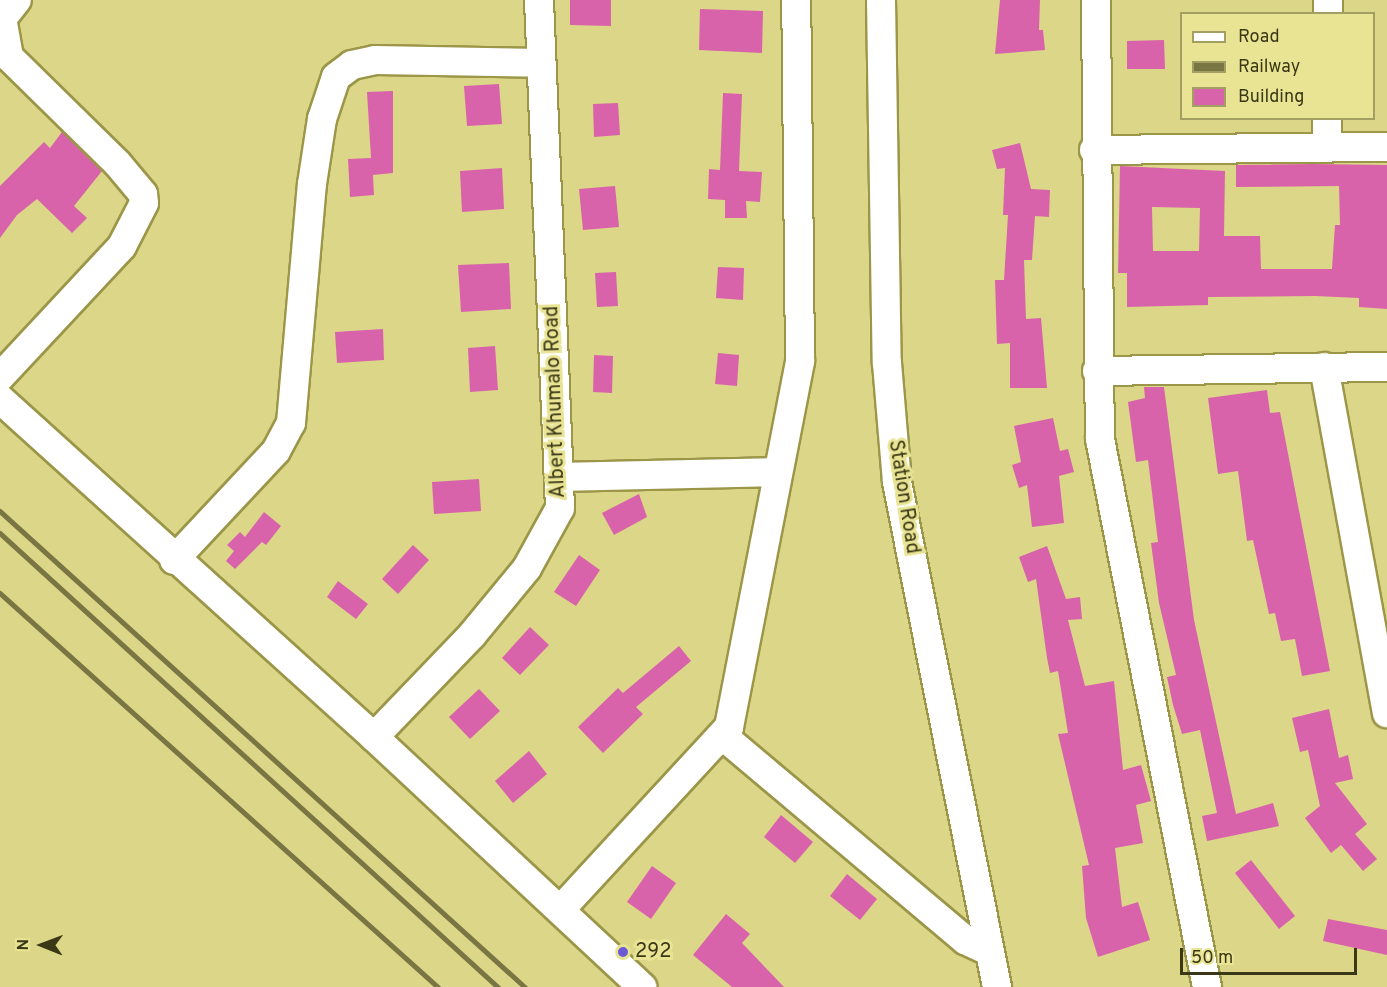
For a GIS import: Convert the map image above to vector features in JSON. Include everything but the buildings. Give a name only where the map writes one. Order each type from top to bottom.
[{"type":"street","points":[[0,377],[122,246],[144,203],[143,194],[117,163],[9,57],[3,19],[17,0]]},
{"type":"street","name":"Albert Khumalo Road","points":[[374,737],[472,635],[526,568],[560,508],[561,477],[540,63],[539,0]]},
{"type":"street","points":[[561,909],[723,736],[800,361],[796,0]]},
{"type":"street","name":"Station Road","points":[[881,0],[887,340],[897,482],[997,987]]},
{"type":"street","points":[[1096,0],[1094,150],[1097,371],[1104,476],[1207,987]]},
{"type":"street","points":[[174,560],[276,451],[291,423],[312,183],[322,119],[336,77],[352,65],[375,60],[540,63]]},
{"type":"street","points":[[1327,120],[1327,148]]},
{"type":"street","points":[[1094,150],[1387,147]]},
{"type":"street","points":[[1324,367],[1387,713]]},
{"type":"street","points":[[1097,371],[1387,367]]},
{"type":"street","points":[[0,399],[174,560],[374,737],[642,987]]},
{"type":"street","points":[[561,477],[778,472]]},
{"type":"street","points":[[723,736],[965,940],[989,951]]},
{"type":"railway","points":[[0,511],[525,987]]},
{"type":"railway","points":[[0,533],[498,987]]},
{"type":"railway","points":[[0,593],[438,987]]},
{"type":"place","name":"292","points":[[623,952]]}]
